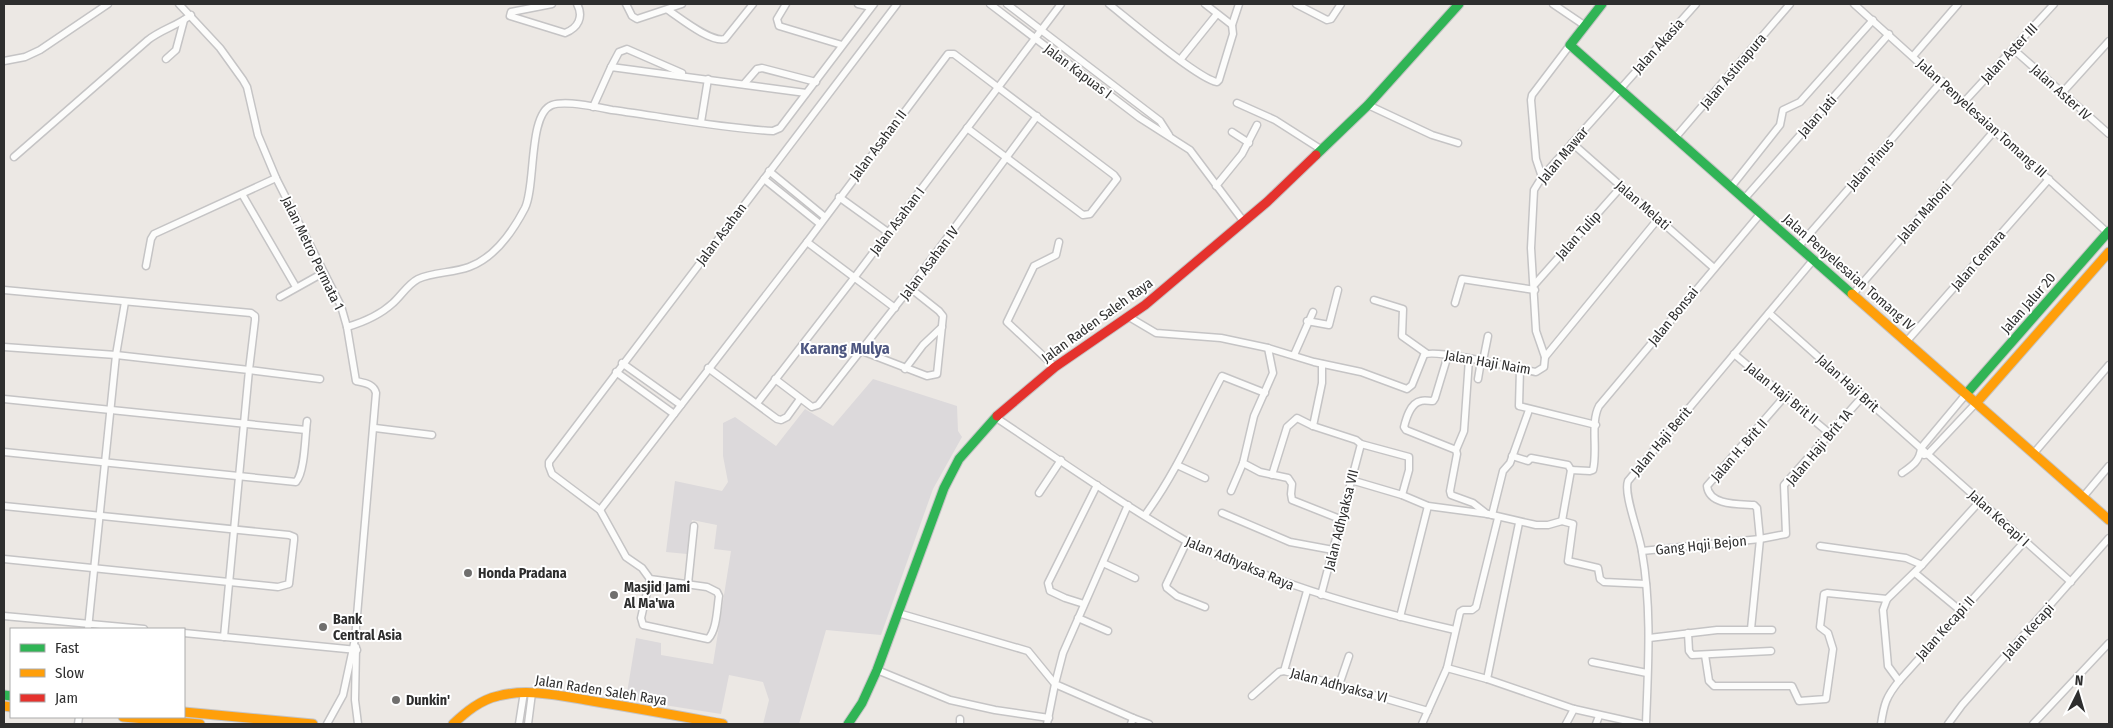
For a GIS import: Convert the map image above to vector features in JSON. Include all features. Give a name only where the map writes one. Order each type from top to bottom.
[{"type":"main road","name":"Jalan Raden Saleh Raya","points":[[848,724],[862,703],[877,670],[944,488],[959,459],[996,417],[1054,367],[1129,317],[1244,222],[1368,105],[1459,4]]},
{"type":"main road","points":[[1570,45],[1602,4]]},
{"type":"main road","name":"Jalan Penyelesaian Tomang IV","points":[[1570,45],[2109,520]]},
{"type":"main road","name":"Jalan Jalur 20","points":[[1967,394],[2109,232]]},
{"type":"main road","name":"Jalan Jalur 20","points":[[1977,402],[2109,252]]},
{"type":"main road","name":"Jalan Raden Saleh Raya","points":[[453,724],[484,700],[499,696],[528,693],[608,703],[691,722],[723,724]]},
{"type":"main road","points":[[185,712],[313,724]]},
{"type":"main road","points":[[133,718],[200,724]]},
{"type":"street","points":[[4,61],[25,57],[40,50],[106,4]]},
{"type":"street","name":"Jalan Metro Permata 1","points":[[179,4],[220,48],[237,70],[247,88],[258,135],[276,178],[341,306],[347,327],[356,381],[370,385],[375,389],[376,393],[375,428],[354,650],[355,700],[358,724]]},
{"type":"street","points":[[552,4],[511,12],[510,16],[565,33],[573,30],[579,21],[580,9],[577,4]]},
{"type":"street","points":[[626,4],[632,16],[637,19],[682,4]]},
{"type":"street","points":[[668,10],[717,40],[725,40],[753,4]]},
{"type":"street","points":[[786,4],[778,19],[779,26],[842,45]]},
{"type":"street","points":[[347,327],[366,321],[393,304],[416,280],[469,267],[492,254],[526,207],[536,133],[544,111],[554,104],[593,107],[773,131],[780,128],[872,6],[858,4]]},
{"type":"street","name":"Jalan Asahan","points":[[600,510],[552,474],[549,466],[551,458],[897,4]]},
{"type":"street","name":"Jalan Kapuas I","points":[[990,4],[1140,118],[1169,135],[1194,155],[1244,222]]},
{"type":"street","name":"Jalan Kapuas I","points":[[1008,4],[1160,121],[1169,135]]},
{"type":"street","name":"Jalan Asahan I","points":[[758,402],[889,233],[1061,4]]},
{"type":"street","points":[[1109,4],[1180,60],[1210,80],[1217,82],[1233,34],[1232,25],[1239,4]]},
{"type":"street","points":[[1205,4],[1232,25]]},
{"type":"street","points":[[1296,4],[1327,20],[1331,19],[1341,4]]},
{"type":"street","points":[[1553,4],[1584,25]]},
{"type":"street","name":"Jalan Akasia","points":[[1620,89],[1696,4]]},
{"type":"street","name":"Jalan Astinapura","points":[[1675,138],[1790,4]]},
{"type":"street","name":"Jalan Penyelesaian Tomang III","points":[[1854,4],[1914,55],[2109,232]]},
{"type":"street","points":[[1914,55],[1958,4]]},
{"type":"street","name":"Jalan Aster III","points":[[1964,102],[2054,4]]},
{"type":"street","points":[[1180,60],[1217,14]]},
{"type":"street","points":[[14,158],[159,31],[184,20],[190,15]]},
{"type":"street","points":[[166,59],[176,50],[184,20]]},
{"type":"street","points":[[1731,187],[1780,125],[1783,110],[1800,102],[1873,20]]},
{"type":"street","name":"Jalan Jati","points":[[1744,198],[1889,34]]},
{"type":"street","points":[[2062,93],[2109,41]]},
{"type":"street","points":[[1542,177],[1536,160],[1532,95],[1570,45]]},
{"type":"street","points":[[593,107],[619,52],[627,49],[690,77]]},
{"type":"street","name":"Jalan Aster IV","points":[[2013,49],[2108,131]]},
{"type":"street","name":"Jalan Asahan II","points":[[600,510],[807,242],[946,56],[954,54],[999,87]]},
{"type":"street","points":[[611,67],[806,93]]},
{"type":"street","points":[[744,84],[757,69],[762,68],[816,82]]},
{"type":"street","points":[[702,122],[708,80]]},
{"type":"street","name":"Jalan Pinus","points":[[1799,246],[1942,81]]},
{"type":"street","points":[[967,128],[1083,215],[1090,214],[1117,179],[999,87]]},
{"type":"street","name":"Jalan Mawar","points":[[1545,357],[1536,331],[1531,241],[1534,190],[1542,177],[1620,89]]},
{"type":"street","points":[[1237,103],[1274,120],[1322,150]]},
{"type":"street","points":[[1368,105],[1432,135],[1458,144]]},
{"type":"street","name":"Jalan Asahan IV","points":[[800,399],[812,407],[816,407],[895,308],[1037,116]]},
{"type":"street","points":[[1216,186],[1249,143],[1257,125]]},
{"type":"street","name":"Jalan Mahoni","points":[[1853,294],[1996,130]]},
{"type":"street","points":[[1232,132],[1249,143]]},
{"type":"street","name":"Jalan Melati","points":[[1572,143],[1714,268]]},
{"type":"street","points":[[769,171],[825,217]]},
{"type":"street","points":[[146,266],[151,239],[154,234],[276,178]]},
{"type":"street","points":[[764,178],[820,224]]},
{"type":"street","name":"Jalan Cemara","points":[[1908,341],[2049,179]]},
{"type":"street","name":"Jalan Tulip","points":[[1535,287],[1621,186]]},
{"type":"street","points":[[242,194],[296,287]]},
{"type":"street","points":[[839,197],[889,233]]},
{"type":"street","name":"Jalan Bonsai","points":[[1571,470],[1593,470],[1596,459],[1596,415],[1599,406],[1761,213]]},
{"type":"street","name":"Jalan Haji Naim","points":[[1129,317],[1156,333],[1221,338],[1268,348],[1322,364],[1361,372],[1409,388],[1426,353],[1448,354],[1536,372],[1544,367],[1545,357],[1658,219]]},
{"type":"street","points":[[807,242],[895,308]]},
{"type":"street","points":[[1054,367],[1007,322],[1034,266],[1056,256],[1059,242]]},
{"type":"street","name":"Jalan Haji Berit","points":[[1646,724],[1649,638],[1646,584],[1642,551],[1627,491],[1628,481],[1814,259]]},
{"type":"street","points":[[280,297],[323,273]]},
{"type":"street","points":[[1455,303],[1462,279],[1535,287]]},
{"type":"street","points":[[862,351],[927,376],[936,374],[942,313],[910,288]]},
{"type":"street","points":[[4,290],[253,314],[255,320],[243,423],[224,637]]},
{"type":"street","points":[[1308,321],[1329,325],[1338,290]]},
{"type":"street","points":[[1374,300],[1403,309],[1402,336],[1426,353]]},
{"type":"street","points":[[88,626],[116,355],[124,302]]},
{"type":"street","points":[[1294,356],[1313,312]]},
{"type":"street","name":"Jalan Haji Brit","points":[[1768,313],[1922,448]]},
{"type":"street","points":[[905,369],[924,345],[942,327]]},
{"type":"street","points":[[1478,379],[1488,336]]},
{"type":"street","points":[[4,347],[116,355],[320,379]]},
{"type":"street","points":[[1231,491],[1243,463],[1254,416],[1273,373],[1268,348]]},
{"type":"street","points":[[1448,354],[1436,398],[1433,401],[1422,400],[1416,403],[1408,413],[1404,428],[1456,450]]},
{"type":"street","name":"Jalan Haji Brit II","points":[[1734,354],[1829,432]]},
{"type":"street","points":[[1469,359],[1464,431],[1456,450],[1457,454],[1450,491],[1451,495],[1473,503],[1492,516]]},
{"type":"street","points":[[622,364],[681,405]]},
{"type":"street","points":[[1313,426],[1322,383],[1322,364]]},
{"type":"street","points":[[2034,453],[2109,365]]},
{"type":"street","points":[[708,368],[781,420],[787,417],[800,399],[775,379]]},
{"type":"street","points":[[1520,369],[1519,406],[1596,425]]},
{"type":"street","points":[[616,372],[674,414]]},
{"type":"street","points":[[1145,515],[1177,465],[1222,376],[1264,393]]},
{"type":"street","points":[[1924,455],[1922,448],[1967,394]]},
{"type":"street","name":"Jalan H. Brit II","points":[[1760,539],[1756,506],[1722,502],[1712,496],[1707,486],[1785,396]]},
{"type":"street","name":"Jalan Haji Brit 1A","points":[[1760,539],[1786,534],[1784,485],[1862,396]]},
{"type":"street","points":[[4,399],[306,430]]},
{"type":"street","points":[[1902,473],[1924,455],[1977,402]]},
{"type":"street","points":[[1422,724],[1447,668],[1455,630],[1463,610],[1472,610],[1476,607],[1492,516],[1503,471],[1510,463],[1529,410]]},
{"type":"street","name":"Jalan Adhyaksa Raya","points":[[996,417],[1128,505],[1187,541],[1219,556],[1307,591],[1455,630]]},
{"type":"street","points":[[1272,475],[1287,427],[1296,418],[1313,426],[1356,440],[1361,444],[1409,457],[1409,470],[1402,495]]},
{"type":"street","points":[[4,452],[288,483],[296,482],[299,479],[307,421]]},
{"type":"street","points":[[375,428],[432,435]]},
{"type":"street","name":"Jalan Adhyaksa VII","points":[[1321,595],[1361,444]]},
{"type":"street","name":"Jalan Kecapi I","points":[[1924,455],[1980,501],[2071,582]]},
{"type":"street","points":[[1512,456],[1568,465],[1571,470],[1562,520]]},
{"type":"street","points":[[1039,492],[1061,460]]},
{"type":"street","points":[[1243,463],[1249,467],[1291,480],[1293,488],[1291,494],[1295,502],[1340,519]]},
{"type":"street","points":[[1177,465],[1205,478]]},
{"type":"street","points":[[2083,496],[2109,466]]},
{"type":"street","points":[[1350,480],[1402,495],[1428,506],[1458,512],[1492,516],[1519,523],[1548,525],[1562,520],[1573,524],[1568,561],[1598,568],[1600,579],[1604,582],[1646,584]]},
{"type":"street","points":[[1084,604],[1050,591],[1048,582],[1097,485]]},
{"type":"street","points":[[1899,681],[1888,666],[1883,610],[1887,599],[1915,573],[1980,501]]},
{"type":"street","points":[[877,670],[950,700],[1048,721],[1059,664],[1128,505]]},
{"type":"street","points":[[4,506],[292,535],[294,540],[288,585],[278,587],[4,559]]},
{"type":"street","points":[[1400,617],[1428,506]]},
{"type":"street","points":[[600,510],[626,557],[642,568],[650,579],[713,589],[719,596],[714,627],[708,639],[643,625],[641,618],[650,579]]},
{"type":"street","points":[[1222,513],[1290,542],[1333,550]]},
{"type":"street","points":[[1487,679],[1519,523]]},
{"type":"street","points":[[688,584],[694,526]]},
{"type":"street","name":"Jalan Kecapi","points":[[1948,724],[1962,705],[2109,538]]},
{"type":"street","points":[[1751,629],[1760,539]]},
{"type":"street","name":"Gang Hqji Bejon","points":[[1642,551],[1760,539]]},
{"type":"street","points":[[1187,541],[1166,585],[1177,596],[1205,607]]},
{"type":"street","name":"Jalan Kecapi II","points":[[1881,724],[1887,696],[2025,541]]},
{"type":"street","points":[[1820,546],[1906,558],[1922,565]]},
{"type":"street","points":[[1103,563],[1136,578]]},
{"type":"street","points":[[1915,573],[1961,611]]},
{"type":"street","name":"Jalan Adhyaksa VI","points":[[1307,591],[1284,671],[1339,684],[1428,711]]},
{"type":"street","points":[[1705,655],[1711,684],[1714,686],[1792,686],[1799,701],[1826,700],[1833,649],[1828,633],[1820,627],[1823,597],[1827,593],[1887,599]]},
{"type":"street","points":[[898,613],[1028,651],[1055,684],[1132,721],[1149,724]]},
{"type":"street","points":[[4,616],[88,626],[125,628]]},
{"type":"street","points":[[1078,618],[1108,631]]},
{"type":"street","points":[[1649,638],[1688,633],[1751,629],[1772,630]]},
{"type":"street","points":[[185,633],[354,650]]},
{"type":"street","points":[[1688,633],[1690,654],[1705,655],[1771,651]]},
{"type":"street","points":[[2033,724],[2109,643]]},
{"type":"street","name":"Jalan Metro Permata 1","points":[[327,724],[342,695],[354,650]]},
{"type":"street","points":[[1339,684],[1349,656]]},
{"type":"street","points":[[1592,662],[1647,673]]},
{"type":"street","points":[[1447,668],[1487,679],[1574,710],[1641,724]]},
{"type":"street","points":[[1252,696],[1280,672],[1284,671]]},
{"type":"street","points":[[519,724],[528,693]]},
{"type":"street","points":[[528,693],[528,724]]},
{"type":"street","points":[[1566,724],[1574,710]]},
{"type":"street","points":[[1596,724],[1599,716]]},
{"type":"shaded area","points":[[873,379],[957,406],[958,431],[962,437],[933,489],[881,635],[826,630],[799,724],[763,724],[769,700],[763,682],[729,675],[721,714],[626,699],[636,638],[661,643],[661,655],[713,664],[731,551],[714,549],[717,525],[692,520],[687,554],[666,552],[675,481],[722,491],[728,482],[723,456],[723,423],[735,417],[776,446],[805,409],[833,426]]},
{"type":"traffic: fast","points":[[1316,155],[1368,105],[1459,4]]},
{"type":"traffic: fast","points":[[1602,4],[1570,45],[1852,294]]},
{"type":"traffic: fast","points":[[1967,393],[2109,231]]},
{"type":"traffic: fast","points":[[848,724],[862,703],[877,670],[944,488],[959,459],[997,416]]},
{"type":"traffic: fast","points":[[4,695],[10,696]]},
{"type":"traffic: slow","points":[[1977,402],[2109,252]]},
{"type":"traffic: slow","points":[[1852,294],[2109,520]]},
{"type":"traffic: slow","points":[[453,724],[485,700],[521,693],[557,695],[723,724]]},
{"type":"traffic: slow","points":[[4,706],[10,707]]},
{"type":"traffic: slow","points":[[185,712],[313,724]]},
{"type":"traffic: slow","points":[[134,718],[200,724]]},
{"type":"traffic: jam","points":[[997,416],[1055,367],[1145,305],[1267,202],[1316,155]]},
{"type":"place","name":"Honda Pradana","points":[[468,573]]},
{"type":"place","name":"Masjid Jami Al Ma'wa","points":[[614,595]]},
{"type":"place","name":"Bank Central Asia","points":[[323,627]]},
{"type":"place","name":"Dunkin'","points":[[396,700]]},
{"type":"district","name":"Karang Mulya","points":[[845,348]]}]
